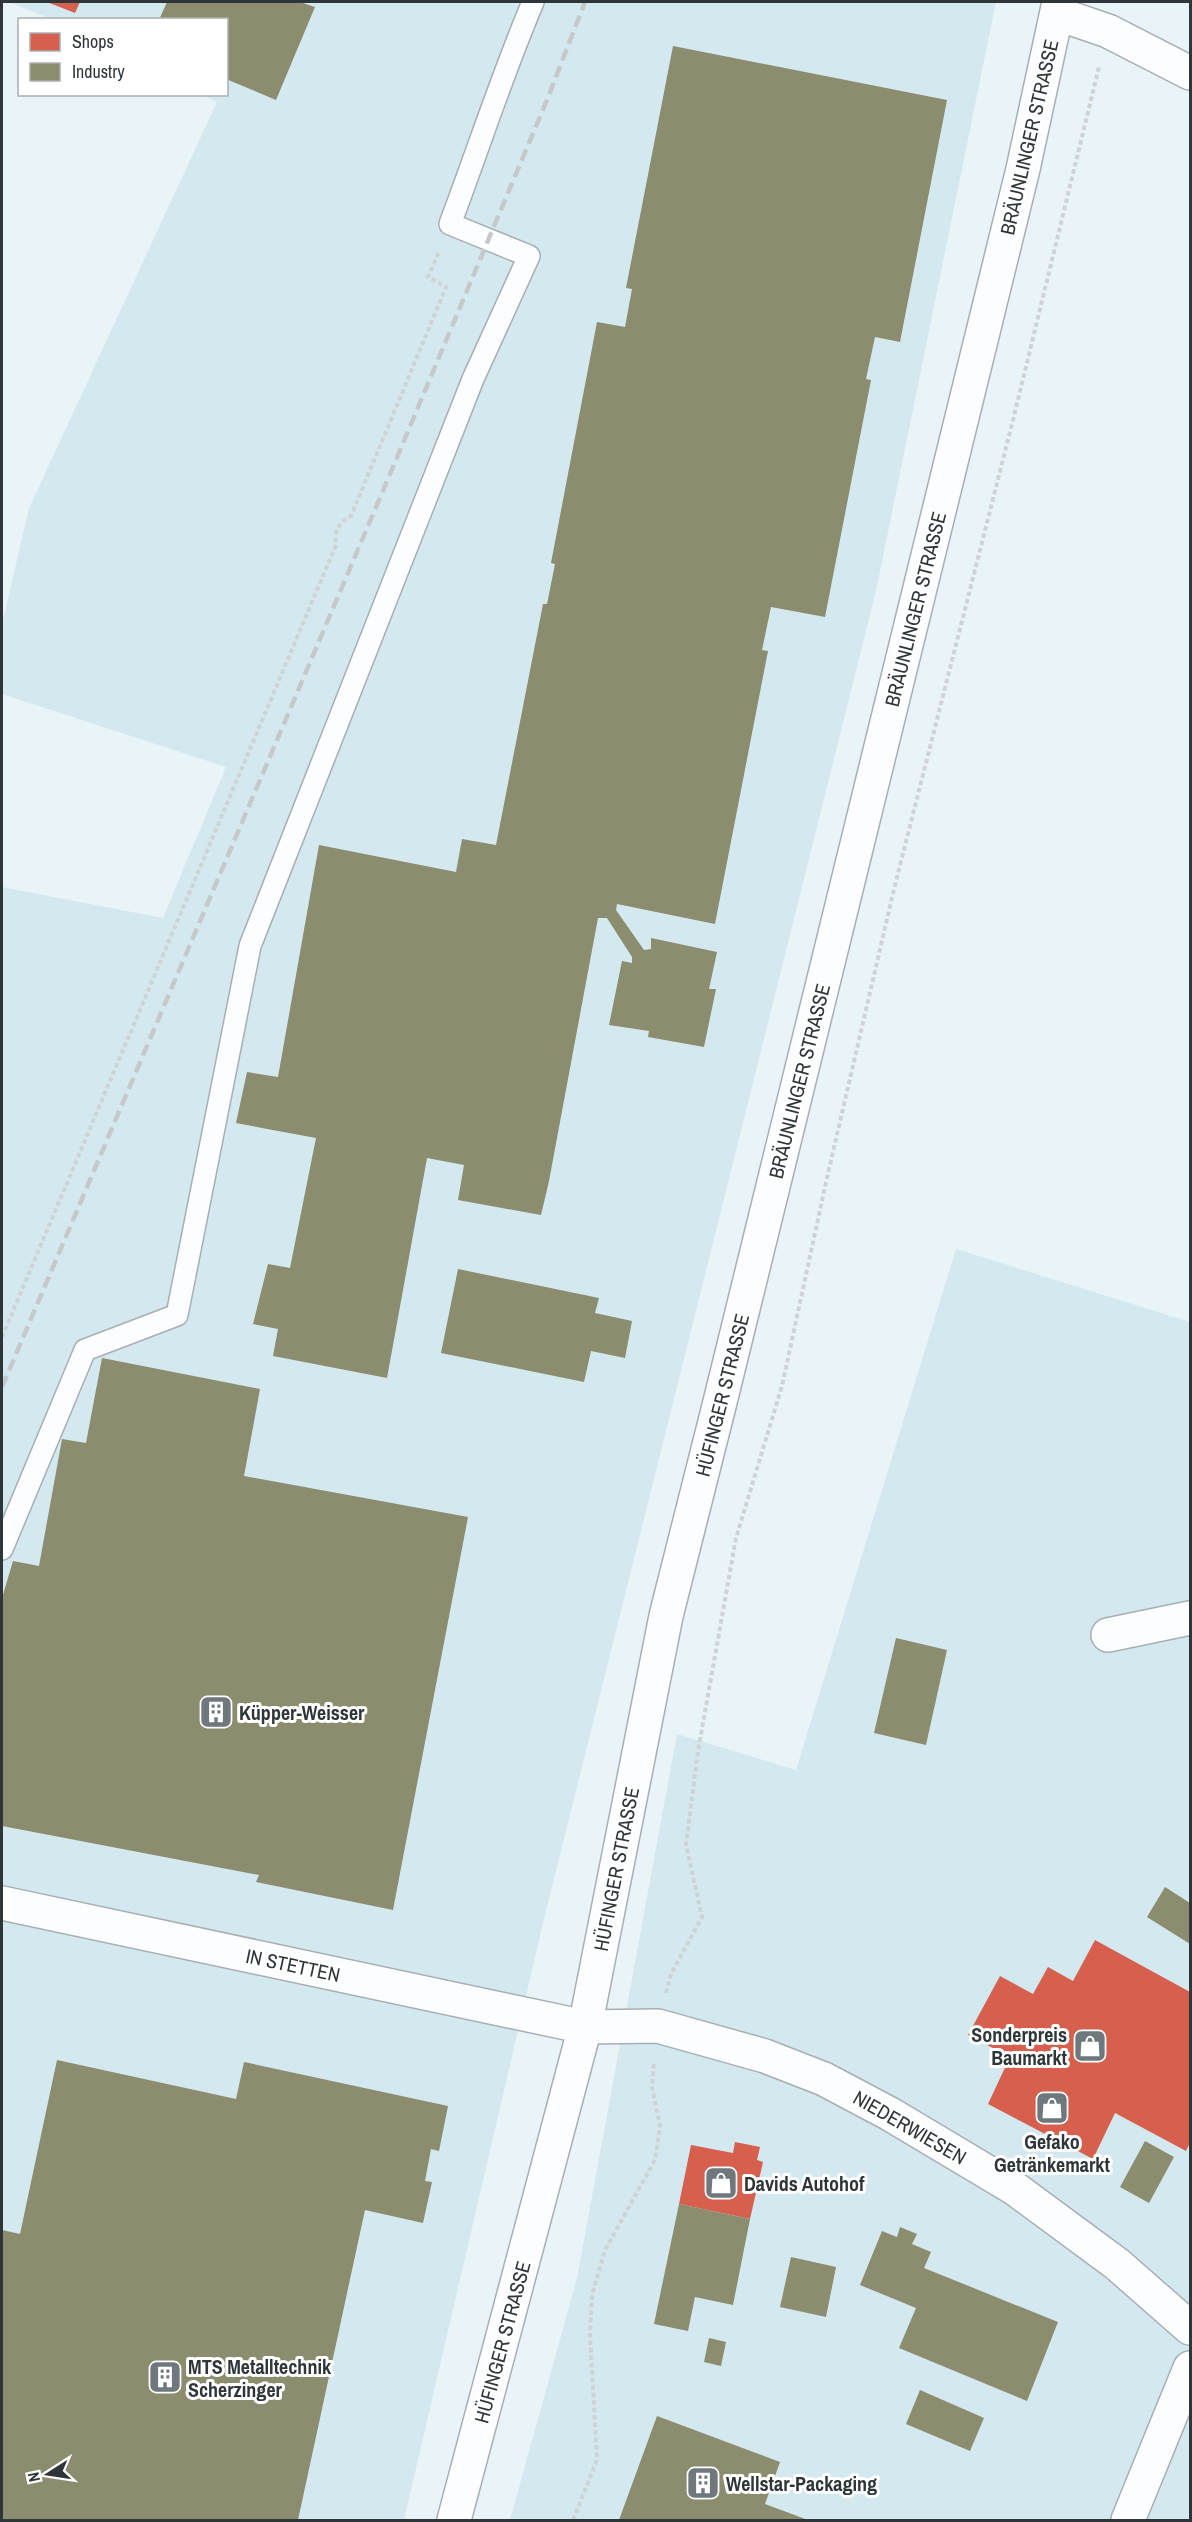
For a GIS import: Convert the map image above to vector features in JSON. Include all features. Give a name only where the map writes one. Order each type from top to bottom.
[{"type":"main road","points":[[1058,8],[1191,73]]},
{"type":"main road","name":"BRÄUNLINGER STRASSE","points":[[766,1216],[1023,169],[1058,8]]},
{"type":"main road","name":"HÜFINGER STRASSE","points":[[454,2520],[585,2027],[666,1616],[766,1216]]},
{"type":"main road","points":[[1108,1635],[1191,1618]]},
{"type":"main road","name":"IN STETTEN","points":[[2,1903],[585,2027]]},
{"type":"main road","name":"NIEDERWIESEN","points":[[585,2027],[658,2026],[765,2056],[824,2079],[890,2114],[1014,2188],[1117,2264],[1191,2328]]},
{"type":"main road","points":[[1128,2520],[1191,2368]]},
{"type":"lane","points":[[2,1549],[85,1350],[177,1315],[250,946],[472,379],[529,256],[450,224],[474,163],[507,64],[533,2]]},
{"type":"path","points":[[573,2520],[597,2460],[590,2335],[592,2295],[605,2250],[655,2160],[660,2127],[652,2087],[658,2026],[671,1974],[702,1917],[686,1845],[708,1686],[736,1538],[782,1386],[826,1182],[894,889],[1108,31]]},
{"type":"path","points":[[2,1337],[336,545],[335,534],[339,523],[351,516],[446,286],[428,277],[450,224]]},
{"type":"shaded area","points":[[9,2],[996,2],[876,591],[543,1923],[404,2520],[2,2520],[2,887],[163,918],[226,767],[2,694],[2,624],[29,508],[217,102],[205,96],[228,96],[228,18],[49,18]]},
{"type":"shaded area","points":[[956,1249],[1190,1322],[1190,2520],[510,2520],[577,2278],[677,1734],[796,1770]]},
{"type":"building: Shops","points":[[47,2],[80,2],[75,13]]},
{"type":"building: Shops","name":"Sonderpreis Baumarkt","points":[[1095,1940],[1190,1992],[1190,2143],[1186,2151],[1115,2113],[1093,2159],[988,2104],[1010,2057],[968,2035],[1000,1976],[1033,1994],[1048,1967],[1073,1981]]},
{"type":"building: Shops","name":"Davids Autohof","points":[[735,2142],[760,2147],[757,2160],[763,2162],[750,2219],[679,2204],[691,2145],[733,2153]]},
{"type":"building: Industry","points":[[167,2],[300,2],[315,7],[276,100],[228,80],[228,18],[160,18]]},
{"type":"building: Industry","points":[[673,46],[947,100],[900,342],[875,337],[866,379],[871,380],[825,617],[771,607],[762,650],[768,651],[715,924],[617,904],[616,910],[644,950],[651,949],[651,938],[717,952],[709,989],[716,989],[704,1047],[648,1037],[649,1031],[609,1025],[622,961],[632,963],[632,957],[607,918],[598,918],[541,1215],[458,1200],[464,1165],[427,1158],[387,1378],[273,1356],[278,1329],[253,1324],[268,1264],[290,1268],[316,1138],[236,1123],[247,1072],[278,1077],[319,845],[456,872],[462,839],[496,845],[543,604],[547,604],[555,564],[551,563],[597,322],[625,327],[632,289],[626,288]]},
{"type":"building: Industry","points":[[458,1269],[599,1298],[595,1313],[632,1321],[625,1358],[591,1351],[584,1382],[441,1353]]},
{"type":"building: Industry","name":"Küpper-Weisser","points":[[102,1358],[260,1389],[244,1476],[468,1517],[393,1910],[256,1882],[259,1875],[2,1826],[2,1598],[13,1561],[39,1566],[62,1439],[86,1443]]},
{"type":"building: Industry","points":[[896,1638],[947,1650],[926,1745],[874,1733]]},
{"type":"building: Industry","points":[[1165,1887],[1190,1903],[1190,1944],[1147,1917]]},
{"type":"building: Industry","name":"MTS Metalltechnik Scherzinger","points":[[57,2060],[236,2099],[244,2062],[448,2106],[439,2151],[431,2149],[425,2181],[432,2182],[423,2223],[365,2210],[298,2520],[2,2520],[2,2230],[20,2234]]},
{"type":"building: Industry","points":[[1145,2141],[1174,2157],[1149,2203],[1120,2187]]},
{"type":"building: Industry","points":[[679,2204],[750,2219],[733,2305],[695,2297],[688,2331],[654,2324]]},
{"type":"building: Industry","points":[[900,2227],[917,2234],[912,2244],[931,2252],[924,2268],[1058,2322],[1027,2401],[899,2348],[916,2308],[860,2285],[882,2231],[897,2237]]},
{"type":"building: Industry","points":[[791,2257],[836,2267],[826,2317],[780,2307]]},
{"type":"building: Industry","points":[[709,2338],[726,2342],[721,2366],[704,2362]]},
{"type":"building: Industry","points":[[920,2390],[984,2418],[970,2451],[906,2424]]},
{"type":"building: Industry","name":"Wellstar-Packaging","points":[[657,2416],[780,2462],[765,2504],[808,2520],[619,2520]]},
{"type":"railway","points":[[2,1387],[385,486],[547,100],[585,2]]},
{"type":"place","name":"Küpper-Weisser","points":[[216,1712]]},
{"type":"place","name":"Sonderpreis Baumarkt","points":[[1090,2046]]},
{"type":"place","name":"Gefako Getränkemarkt","points":[[1052,2108]]},
{"type":"place","name":"Davids Autohof","points":[[721,2183]]},
{"type":"place","name":"MTS Metalltechnik Scherzinger","points":[[165,2377]]},
{"type":"place","name":"Wellstar-Packaging","points":[[703,2483]]}]
